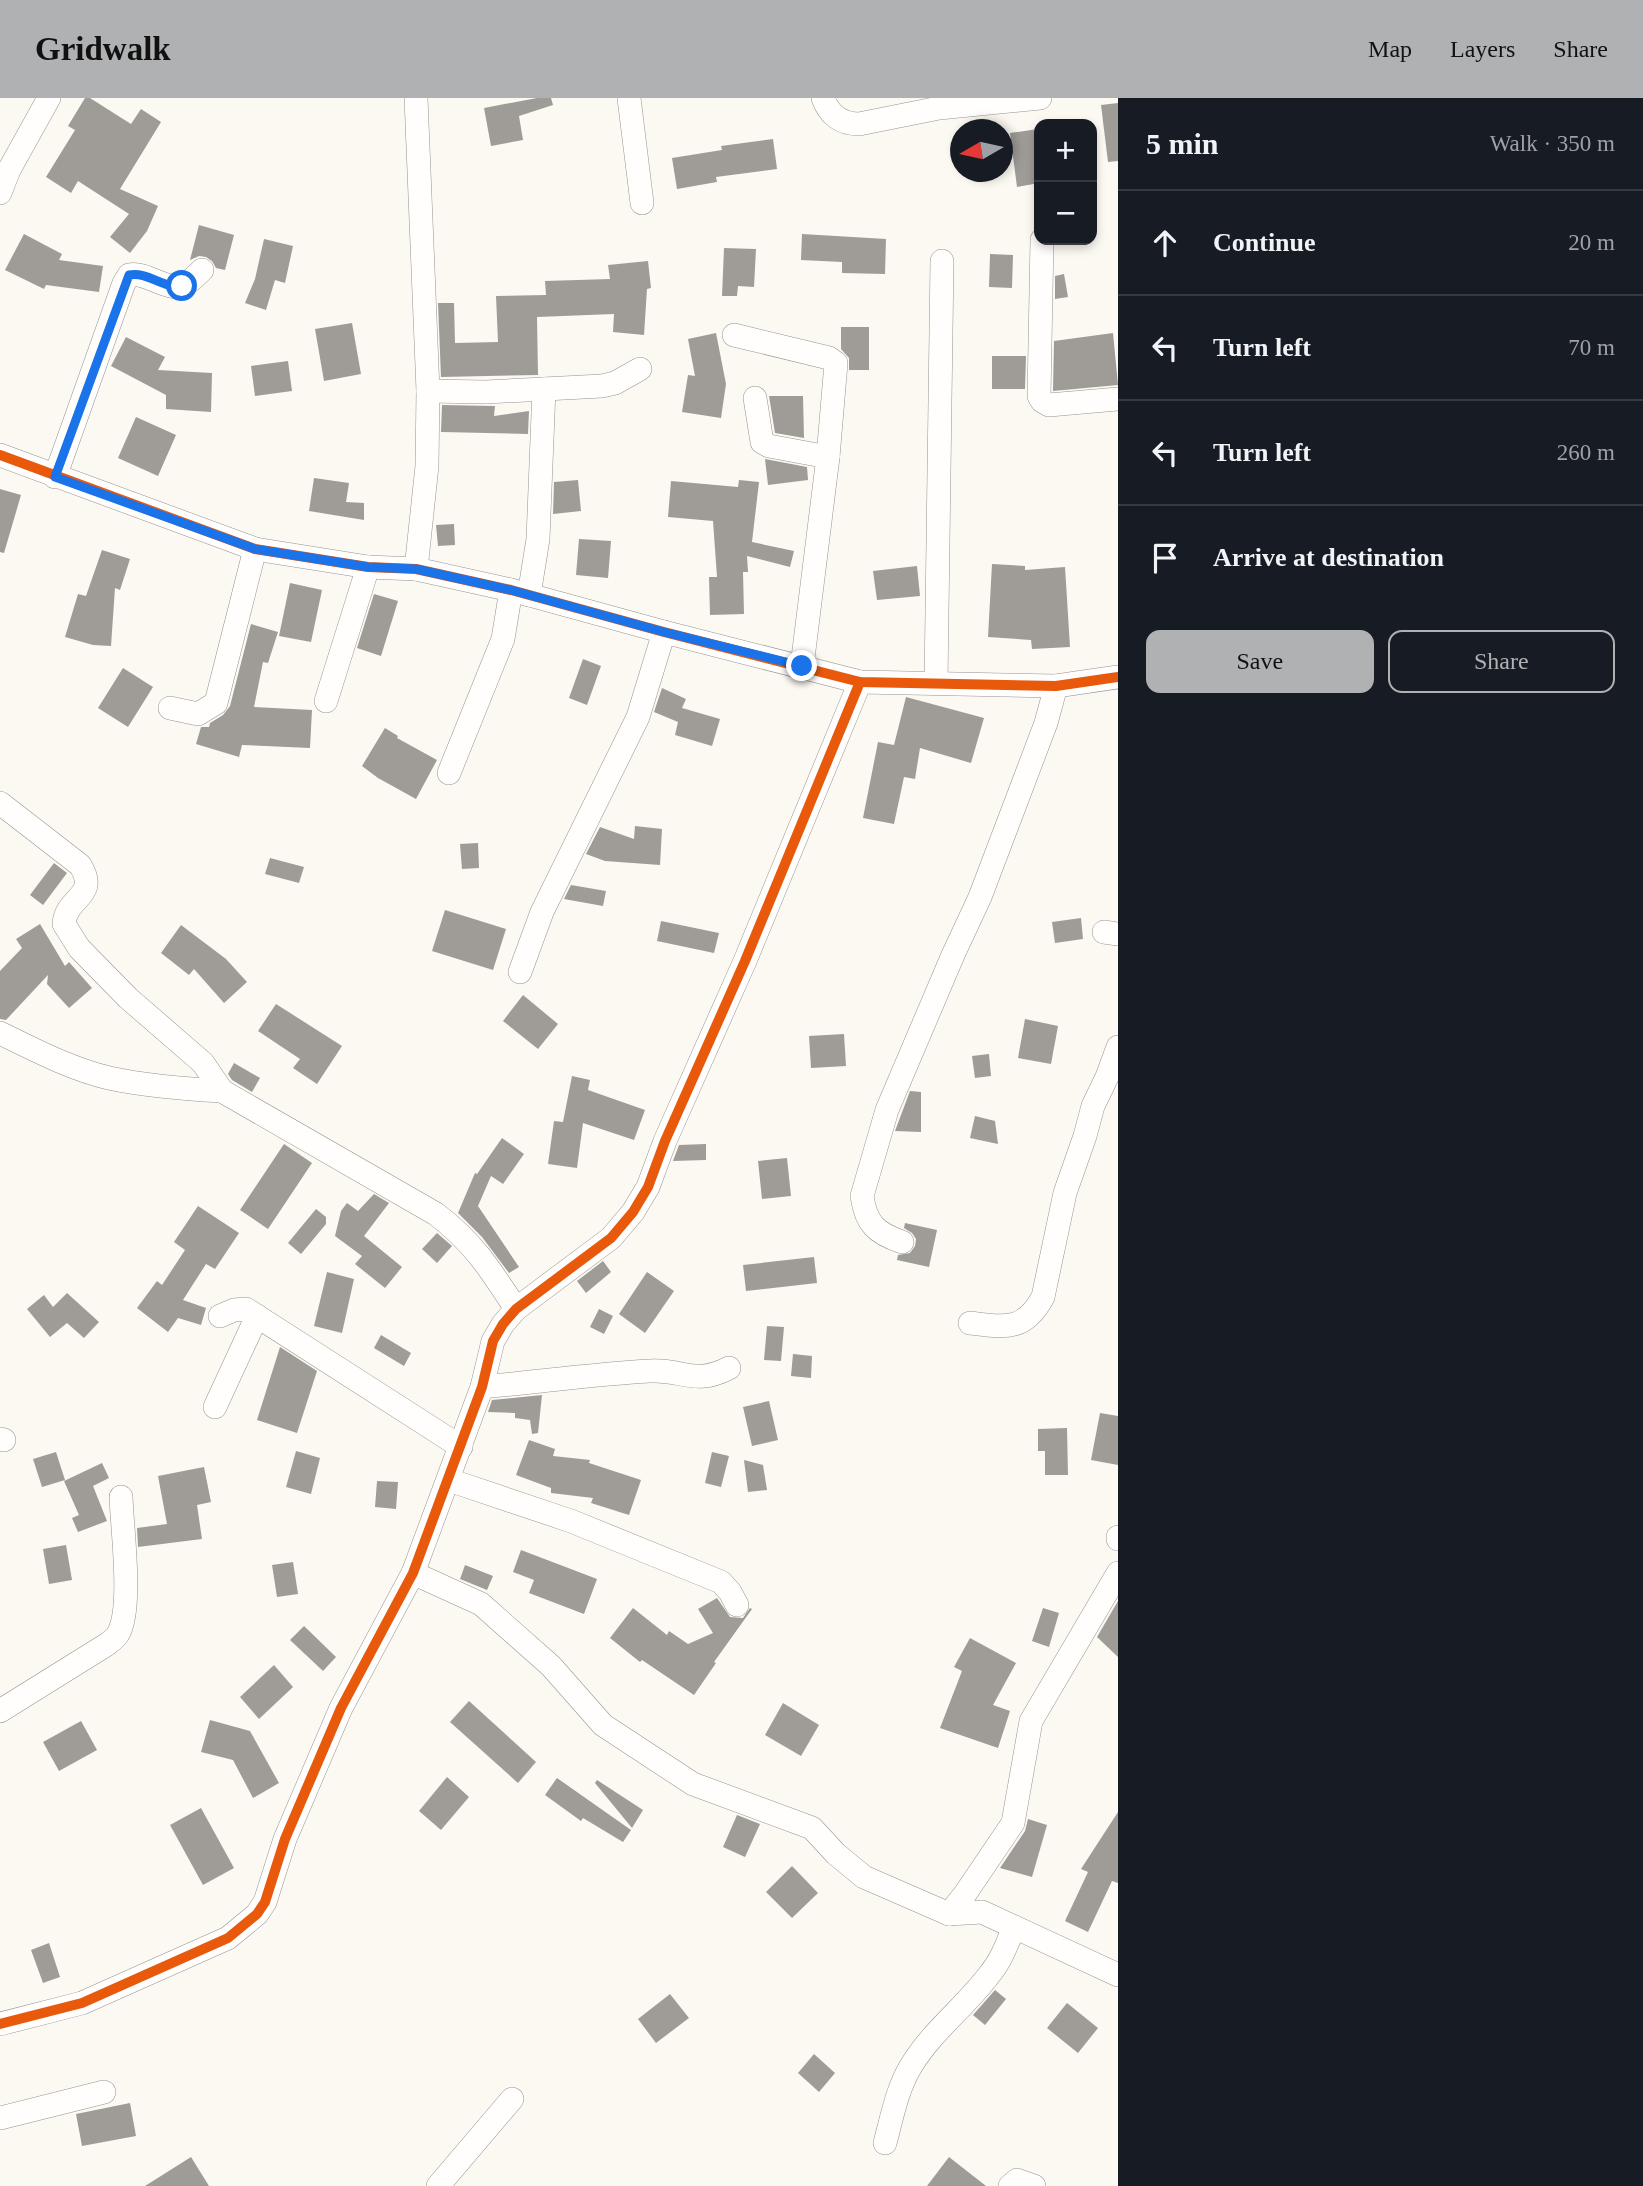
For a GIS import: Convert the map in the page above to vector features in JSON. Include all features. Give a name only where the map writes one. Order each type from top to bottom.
[{"type":"street","points":[[0,193],[9,170],[49,98]]},
{"type":"street","points":[[416,98],[428,391],[427,466],[416,569]]},
{"type":"street","points":[[629,98],[642,203]]},
{"type":"street","points":[[823,98],[826,107],[846,124],[859,124],[939,108],[1040,98]]},
{"type":"street","points":[[1042,245],[1039,396],[1049,405],[1118,400]]},
{"type":"street","points":[[936,682],[942,261]]},
{"type":"street","points":[[55,477],[129,275],[136,273],[174,287],[182,286],[202,270]]},
{"type":"street","points":[[734,335],[829,358],[836,363],[828,457],[802,666]]},
{"type":"street","points":[[428,391],[602,386],[615,383],[640,369]]},
{"type":"street","points":[[449,773],[503,639],[538,540],[544,389]]},
{"type":"street","points":[[755,398],[762,442],[769,446],[828,457]]},
{"type":"street","points":[[0,456],[255,549],[368,567],[416,569],[520,592],[664,632],[860,681],[1056,686],[1118,677]]},
{"type":"street","points":[[170,708],[198,714],[216,703],[255,549]]},
{"type":"street","points":[[326,701],[368,567]]},
{"type":"street","points":[[520,972],[542,912],[638,717],[664,632]]},
{"type":"street","points":[[0,2024],[82,2003],[228,1938],[257,1914],[270,1890],[285,1839],[341,1708],[413,1573],[482,1387],[494,1341],[503,1324],[516,1309],[611,1238],[633,1212],[648,1187],[665,1141],[745,961],[860,681]]},
{"type":"street","points":[[901,1242],[877,1231],[864,1209],[862,1196],[887,1110],[980,897],[1046,723],[1056,686]]},
{"type":"street","points":[[0,803],[80,865],[88,877],[88,887],[68,910],[64,924],[79,948],[128,998],[203,1063],[222,1091],[436,1214],[461,1233],[483,1258],[516,1309]]},
{"type":"street","points":[[0,1032],[46,1056],[108,1077],[184,1089],[222,1091]]},
{"type":"street","points":[[970,1323],[1004,1327],[1023,1322],[1035,1312],[1042,1297],[1065,1193],[1093,1106],[1113,1078],[1118,1047]]},
{"type":"street","points":[[220,1316],[234,1310],[246,1309],[461,1447]]},
{"type":"street","points":[[215,1407],[257,1316]]},
{"type":"street","points":[[482,1387],[653,1370],[696,1377],[715,1375],[729,1368]]},
{"type":"street","points":[[449,1480],[571,1521],[721,1582],[737,1605]]},
{"type":"street","points":[[0,1711],[107,1645],[118,1635],[125,1601],[121,1497]]},
{"type":"street","points":[[413,1573],[481,1604],[551,1666],[603,1725],[693,1784],[812,1828],[836,1854],[864,1877],[949,1914],[982,1912]]},
{"type":"street","points":[[949,1914],[1013,1823],[1031,1721],[1118,1573]]},
{"type":"street","points":[[965,1894],[982,1912],[1118,1975]]},
{"type":"street","points":[[885,2143],[898,2094],[910,2068],[932,2037],[989,1975],[1004,1952],[1014,1927]]},
{"type":"street","points":[[0,2118],[104,2092]]},
{"type":"street","points":[[438,2186],[512,2099]]},
{"type":"street","points":[[1010,2186],[1017,2180],[1034,2186]]},
{"type":"building","points":[[85,98],[90,98],[131,124],[141,109],[161,122],[120,189],[158,206],[147,231],[130,253],[110,237],[129,214],[78,181],[71,193],[46,177],[75,130],[68,126]]},
{"type":"building","points":[[551,98],[553,105],[519,116],[523,140],[491,146],[484,108]]},
{"type":"building","points":[[1118,103],[1118,161],[1108,162],[1101,105]]},
{"type":"building","points":[[1034,130],[1034,184],[1017,187],[1013,133]]},
{"type":"building","points":[[773,139],[777,169],[716,177],[717,182],[677,189],[672,158],[722,150],[721,146]]},
{"type":"building","points":[[199,225],[234,235],[225,270],[216,268],[206,257],[199,256],[190,260]]},
{"type":"building","points":[[24,234],[62,254],[59,260],[103,266],[99,292],[46,285],[44,289],[5,270]]},
{"type":"building","points":[[802,234],[886,239],[885,274],[842,273],[842,262],[801,260]]},
{"type":"building","points":[[264,239],[293,246],[285,283],[275,280],[266,310],[245,303],[255,279]]},
{"type":"building","points":[[724,248],[756,249],[754,287],[738,286],[737,296],[722,296]]},
{"type":"building","points":[[990,254],[1013,255],[1012,288],[989,287]]},
{"type":"building","points":[[648,261],[651,288],[647,289],[644,335],[613,332],[614,314],[537,317],[538,375],[441,377],[438,303],[454,303],[455,343],[498,342],[496,296],[546,295],[545,281],[610,279],[608,265]]},
{"type":"building","points":[[1064,274],[1068,297],[1055,299],[1055,276]]},
{"type":"building","points":[[352,323],[361,374],[324,381],[315,329]]},
{"type":"building","points":[[841,327],[869,327],[869,370],[849,370],[849,358],[841,349]]},
{"type":"building","points":[[716,333],[726,384],[721,418],[682,412],[688,375],[695,376],[688,339]]},
{"type":"building","points":[[1113,333],[1118,385],[1053,391],[1054,341]]},
{"type":"building","points":[[126,337],[165,357],[158,370],[212,373],[211,412],[166,409],[166,395],[111,366]]},
{"type":"building","points":[[992,356],[1026,356],[1025,389],[992,389]]},
{"type":"building","points":[[288,361],[292,391],[255,396],[251,366]]},
{"type":"building","points":[[769,396],[803,396],[804,438],[775,433]]},
{"type":"building","points":[[442,405],[495,406],[494,416],[529,411],[528,434],[441,432]]},
{"type":"building","points":[[136,417],[176,435],[158,476],[118,458]]},
{"type":"building","points":[[765,459],[807,467],[808,480],[768,485]]},
{"type":"building","points":[[314,478],[349,483],[346,502],[364,503],[364,520],[309,511]]},
{"type":"building","points":[[578,480],[581,511],[553,514],[554,482]]},
{"type":"building","points":[[739,480],[759,482],[752,542],[794,551],[790,567],[747,556],[748,572],[743,572],[744,614],[710,615],[709,577],[717,577],[713,521],[668,517],[671,481],[738,487]]},
{"type":"building","points":[[0,489],[21,495],[4,553],[0,552]]},
{"type":"building","points":[[454,524],[455,545],[438,546],[436,525]]},
{"type":"building","points":[[579,539],[611,541],[608,578],[576,575]]},
{"type":"building","points":[[102,550],[130,559],[120,590],[115,588],[111,646],[93,645],[65,637],[78,594],[86,596]]},
{"type":"building","points":[[992,564],[1025,566],[1025,570],[1065,567],[1070,647],[1032,649],[1031,640],[988,637]]},
{"type":"building","points":[[917,566],[920,596],[877,600],[873,571]]},
{"type":"building","points":[[290,583],[322,590],[311,642],[279,636]]},
{"type":"building","points":[[374,594],[398,601],[381,656],[357,648]]},
{"type":"building","points":[[251,624],[278,632],[268,663],[263,662],[254,707],[312,710],[310,748],[242,745],[239,757],[196,744],[201,727],[209,727],[210,723],[223,715],[230,706]]},
{"type":"building","points":[[583,659],[601,666],[587,705],[569,698]]},
{"type":"building","points":[[123,668],[153,687],[128,727],[98,708]]},
{"type":"building","points":[[662,688],[686,699],[682,708],[720,719],[712,746],[675,735],[678,722],[654,712]]},
{"type":"building","points":[[906,697],[984,718],[971,763],[920,748],[915,779],[904,777],[894,824],[863,818],[878,742],[894,745]]},
{"type":"building","points":[[385,728],[398,736],[397,738],[437,760],[416,799],[362,766]]},
{"type":"building","points":[[635,826],[662,829],[660,865],[605,861],[586,854],[600,827],[634,839]]},
{"type":"building","points":[[478,843],[479,868],[462,869],[460,844]]},
{"type":"building","points":[[270,858],[304,867],[299,883],[265,874]]},
{"type":"building","points":[[54,863],[67,873],[43,905],[30,895]]},
{"type":"building","points":[[571,885],[606,891],[603,906],[564,899]]},
{"type":"building","points":[[445,910],[506,929],[493,970],[432,951]]},
{"type":"building","points":[[1081,918],[1083,939],[1055,943],[1052,922]]},
{"type":"building","points":[[661,921],[719,933],[714,953],[657,941]]},
{"type":"building","points":[[40,924],[65,966],[69,962],[92,988],[69,1008],[47,984],[48,975],[6,1020],[0,1019],[0,971],[22,948],[16,939]]},
{"type":"building","points":[[181,925],[226,959],[247,982],[224,1003],[194,969],[189,975],[161,953]]},
{"type":"building","points":[[523,995],[558,1024],[538,1049],[503,1021]]},
{"type":"building","points":[[276,1004],[342,1046],[317,1084],[293,1068],[300,1059],[258,1031]]},
{"type":"building","points":[[1025,1019],[1058,1026],[1051,1064],[1018,1058]]},
{"type":"building","points":[[844,1034],[846,1066],[811,1068],[809,1036]]},
{"type":"building","points":[[989,1054],[991,1076],[975,1078],[972,1056]]},
{"type":"building","points":[[234,1063],[260,1078],[252,1092],[232,1080],[228,1074]]},
{"type":"building","points":[[572,1076],[590,1080],[588,1090],[645,1110],[634,1140],[583,1123],[577,1168],[548,1164],[554,1121],[563,1122]]},
{"type":"building","points":[[910,1091],[921,1092],[921,1132],[895,1131]]},
{"type":"building","points":[[975,1116],[995,1121],[998,1144],[970,1138]]},
{"type":"building","points":[[502,1138],[524,1154],[503,1184],[491,1176],[478,1206],[519,1267],[509,1273],[482,1237],[458,1213],[475,1173],[477,1174]]},
{"type":"building","points":[[284,1144],[312,1163],[268,1229],[240,1210]]},
{"type":"building","points":[[706,1144],[706,1160],[673,1161],[679,1145]]},
{"type":"building","points":[[787,1158],[791,1196],[762,1199],[758,1161]]},
{"type":"building","points":[[374,1194],[389,1203],[364,1236],[402,1267],[385,1288],[355,1264],[362,1256],[335,1236],[341,1211],[347,1203],[358,1211]]},
{"type":"building","points":[[198,1206],[239,1233],[215,1269],[206,1264],[183,1300],[206,1308],[201,1325],[178,1318],[168,1332],[137,1308],[157,1281],[162,1285],[185,1250],[174,1242]]},
{"type":"building","points":[[316,1209],[326,1217],[326,1224],[301,1254],[288,1243]]},
{"type":"building","points":[[905,1223],[937,1230],[929,1267],[897,1260],[898,1255],[910,1253],[915,1246],[916,1239],[904,1228]]},
{"type":"building","points":[[437,1233],[452,1246],[437,1263],[422,1249]]},
{"type":"building","points":[[814,1257],[817,1283],[746,1291],[743,1265]]},
{"type":"building","points":[[603,1261],[611,1272],[586,1293],[577,1281]]},
{"type":"building","points":[[327,1272],[354,1279],[342,1333],[314,1326]]},
{"type":"building","points":[[647,1272],[674,1291],[645,1333],[619,1314]]},
{"type":"building","points":[[67,1293],[99,1322],[84,1338],[67,1323],[50,1337],[27,1309],[44,1295],[53,1307]]},
{"type":"building","points":[[599,1309],[613,1316],[604,1334],[590,1327]]},
{"type":"building","points":[[767,1326],[784,1327],[781,1361],[764,1360]]},
{"type":"building","points":[[381,1335],[411,1353],[404,1366],[374,1348]]},
{"type":"building","points":[[280,1347],[317,1371],[297,1433],[257,1420]]},
{"type":"building","points":[[793,1354],[812,1356],[811,1378],[791,1376]]},
{"type":"building","points":[[542,1395],[538,1433],[532,1434],[530,1420],[515,1418],[515,1413],[488,1412],[492,1400]]},
{"type":"building","points":[[769,1401],[778,1440],[752,1446],[743,1407]]},
{"type":"building","points":[[1100,1413],[1118,1416],[1118,1465],[1091,1460]]},
{"type":"building","points":[[1067,1428],[1068,1475],[1045,1475],[1045,1451],[1038,1451],[1038,1429]]},
{"type":"building","points":[[529,1440],[555,1449],[553,1456],[590,1460],[589,1463],[641,1480],[629,1515],[591,1503],[593,1498],[551,1493],[551,1488],[516,1475]]},
{"type":"building","points":[[296,1451],[320,1458],[311,1494],[286,1487]]},
{"type":"building","points":[[56,1452],[65,1480],[42,1487],[33,1459]]},
{"type":"building","points":[[712,1452],[729,1456],[721,1487],[705,1483]]},
{"type":"building","points":[[744,1460],[763,1465],[767,1490],[748,1492]]},
{"type":"building","points":[[102,1463],[109,1478],[93,1486],[107,1521],[78,1532],[72,1518],[79,1515],[64,1481]]},
{"type":"building","points":[[204,1467],[211,1502],[197,1505],[202,1539],[138,1547],[137,1528],[167,1524],[158,1476]]},
{"type":"building","points":[[377,1481],[398,1482],[396,1509],[375,1507]]},
{"type":"building","points":[[66,1545],[72,1580],[49,1584],[43,1549]]},
{"type":"building","points":[[521,1550],[597,1579],[584,1614],[529,1593],[534,1580],[513,1572]]},
{"type":"building","points":[[293,1562],[298,1594],[277,1597],[272,1565]]},
{"type":"building","points":[[465,1565],[493,1576],[487,1590],[460,1579]]},
{"type":"building","points":[[717,1598],[730,1617],[743,1618],[750,1608],[752,1609],[694,1695],[642,1660],[640,1662],[610,1638],[633,1608],[667,1635],[669,1631],[688,1644],[713,1633],[698,1609]]},
{"type":"building","points":[[1118,1601],[1118,1657],[1097,1637]]},
{"type":"building","points":[[1043,1608],[1059,1613],[1049,1647],[1032,1641]]},
{"type":"building","points":[[304,1626],[336,1657],[323,1671],[290,1640]]},
{"type":"building","points":[[970,1638],[1016,1663],[993,1705],[1010,1711],[998,1748],[940,1728],[962,1671],[954,1667]]},
{"type":"building","points":[[274,1665],[293,1687],[259,1719],[240,1697]]},
{"type":"building","points":[[469,1701],[536,1762],[518,1783],[450,1722]]},
{"type":"building","points":[[783,1703],[819,1725],[801,1756],[765,1735]]},
{"type":"building","points":[[210,1720],[250,1731],[279,1783],[253,1798],[233,1760],[201,1752]]},
{"type":"building","points":[[81,1721],[97,1750],[59,1771],[43,1742]]},
{"type":"building","points":[[447,1777],[469,1797],[441,1830],[419,1811]]},
{"type":"building","points":[[557,1778],[631,1830],[623,1842],[583,1818],[581,1821],[545,1795]]},
{"type":"building","points":[[597,1780],[643,1810],[632,1828],[595,1783]]},
{"type":"building","points":[[201,1808],[234,1868],[203,1885],[170,1825]]},
{"type":"building","points":[[1118,1812],[1118,1883],[1112,1881],[1088,1932],[1065,1921],[1088,1872],[1081,1869]]},
{"type":"building","points":[[737,1815],[760,1824],[745,1857],[723,1847]]},
{"type":"building","points":[[1028,1819],[1047,1825],[1032,1877],[1000,1868],[1025,1831]]},
{"type":"building","points":[[792,1866],[818,1893],[792,1918],[766,1892]]},
{"type":"building","points":[[49,1943],[60,1977],[43,1983],[31,1950]]},
{"type":"building","points":[[995,1990],[1006,1999],[985,2025],[973,2015]]},
{"type":"building","points":[[670,1994],[689,2018],[656,2043],[638,2019]]},
{"type":"building","points":[[1067,2003],[1098,2028],[1078,2053],[1047,2028]]},
{"type":"building","points":[[814,2054],[835,2073],[819,2092],[798,2073]]},
{"type":"building","points":[[130,2103],[136,2136],[82,2146],[76,2114]]},
{"type":"building","points":[[191,2157],[209,2186],[145,2186]]},
{"type":"building","points":[[949,2157],[986,2186],[927,2186]]},
{"type":"cycle path","points":[[0,455],[255,549],[368,567],[416,569],[511,590],[860,682],[1056,686],[1118,677]]},
{"type":"cycle path","points":[[0,2024],[82,2003],[228,1938],[257,1914],[265,1902],[285,1839],[341,1708],[413,1573],[482,1387],[493,1341],[516,1309],[611,1238],[633,1212],[648,1187],[665,1141],[745,961],[860,682]]},
{"type":"route","points":[[182,286],[174,287],[136,273],[129,275],[55,477],[255,549],[368,567],[416,569],[511,590],[802,666]]}]
